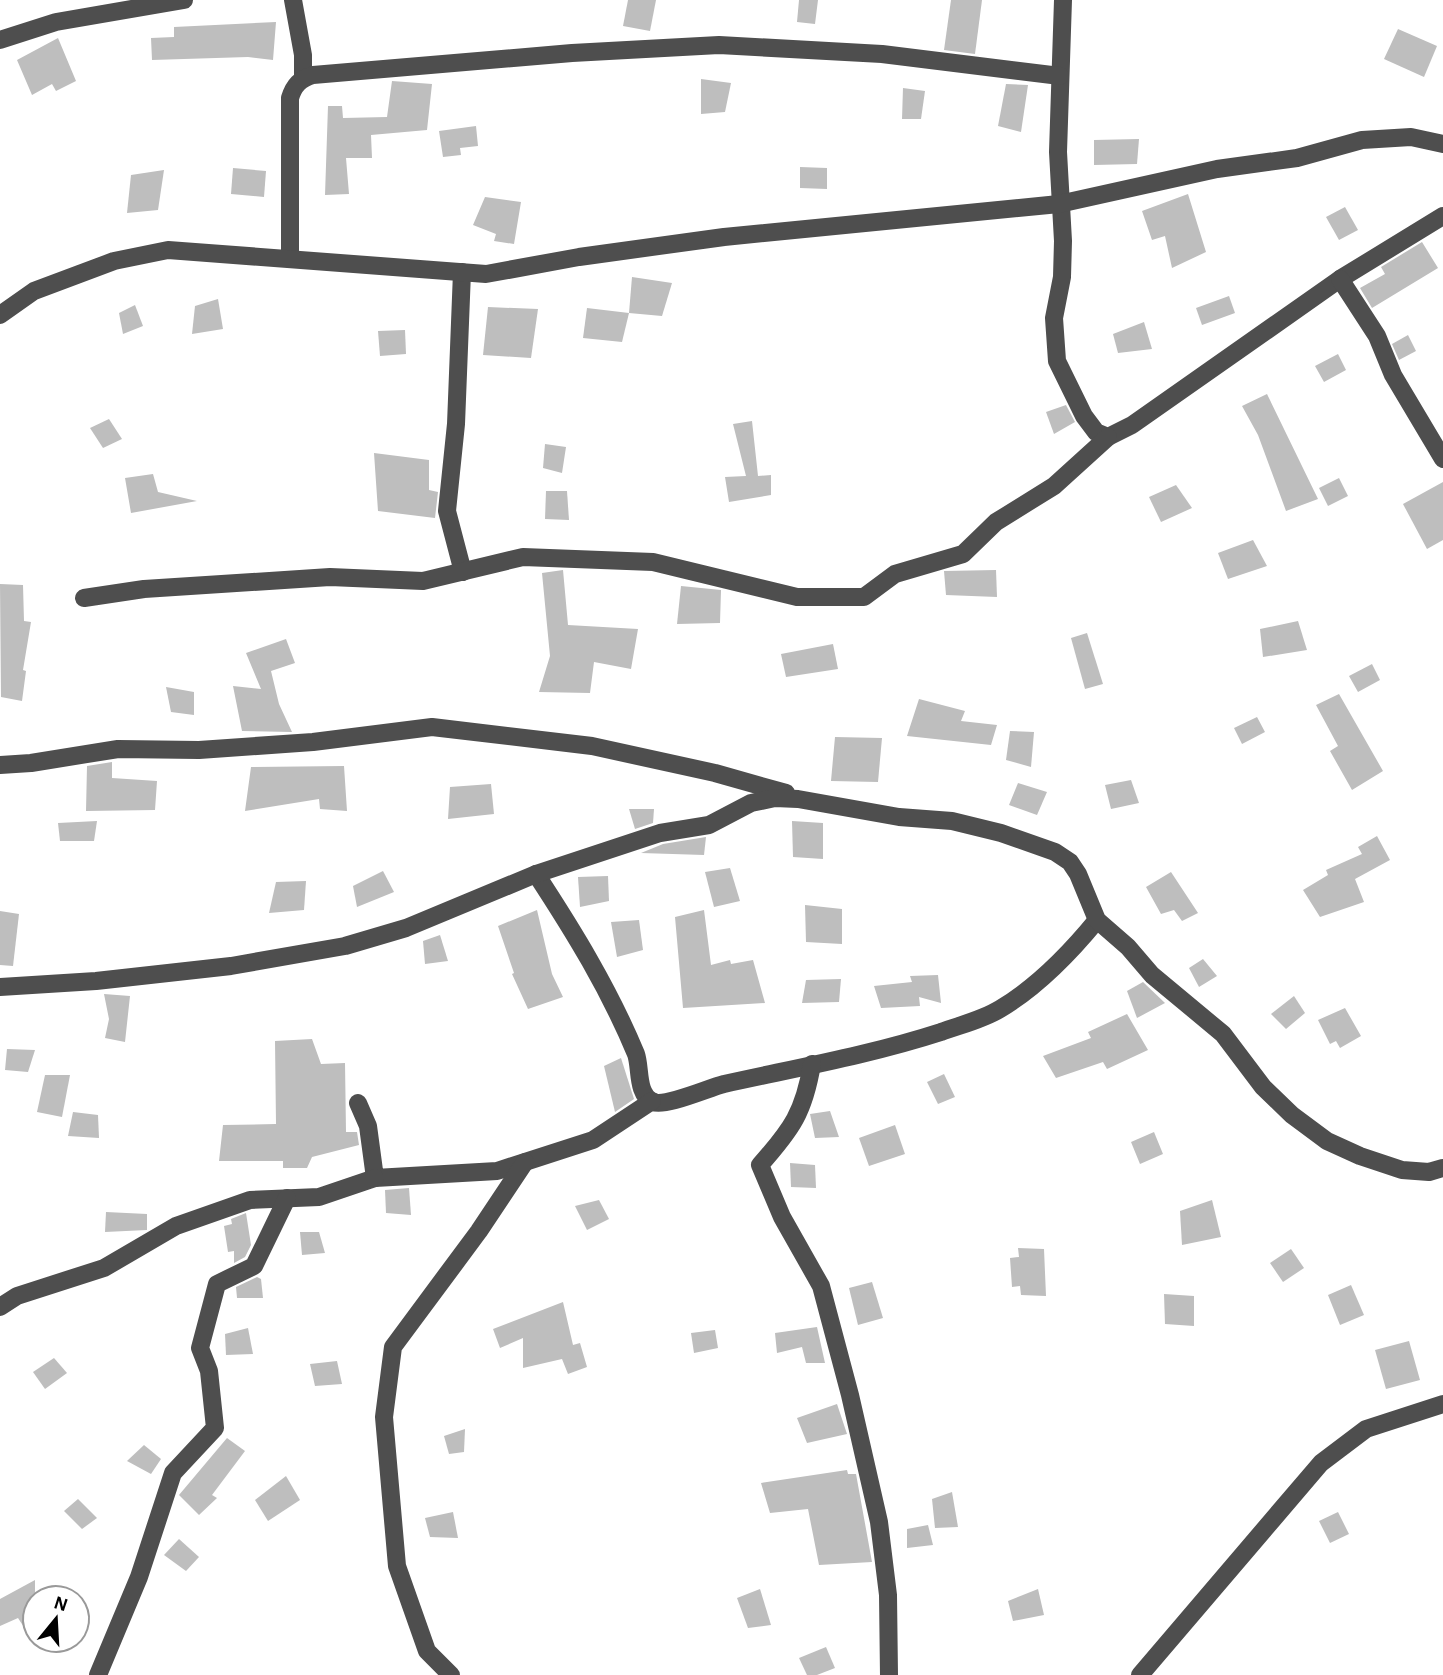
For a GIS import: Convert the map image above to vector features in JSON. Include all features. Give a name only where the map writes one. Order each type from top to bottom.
[{"type":"street","points":[[0,40],[56,22],[184,0]]},
{"type":"street","points":[[293,0],[303,55],[303,78]]},
{"type":"street","points":[[1063,0],[1059,204],[1063,241],[1062,277],[1054,318],[1057,361],[1084,416],[1096,432],[1108,437]]},
{"type":"street","points":[[290,259],[288,116],[293,88],[303,78],[330,72],[572,53],[719,45],[882,54],[1060,76]]},
{"type":"street","points":[[0,315],[34,291],[114,261],[168,250],[462,272],[523,269],[579,257],[724,237],[1059,204],[1217,169],[1297,158],[1362,140],[1411,137],[1443,144]]},
{"type":"street","points":[[84,598],[144,589],[330,577],[424,581],[523,557],[653,562],[797,597],[864,597],[895,574],[963,554],[996,522],[1054,486],[1108,437],[1132,425],[1340,279],[1443,216]]},
{"type":"street","points":[[462,272],[456,424],[447,511],[463,572]]},
{"type":"street","points":[[1340,279],[1377,336],[1393,375],[1443,459]]},
{"type":"street","points":[[0,765],[118,749],[200,750],[313,742],[432,727],[592,746],[715,773],[816,802]]},
{"type":"street","points":[[0,987],[96,981],[230,966],[345,946],[406,928],[536,874],[660,833],[709,825],[751,803],[775,798],[816,802],[899,817],[952,821],[1001,833],[1055,852],[1070,862],[1078,874],[1082,891],[1097,919],[1128,947],[1152,975],[1223,1034],[1263,1087],[1292,1115],[1327,1141],[1402,1170],[1429,1172],[1443,1168]]},
{"type":"street","points":[[536,874],[581,942],[617,1008],[638,1060],[644,1093],[652,1101],[667,1103],[700,1090],[905,1043],[975,1021],[1000,1009],[1071,951],[1097,919]]},
{"type":"street","points":[[812,1064],[807,1094],[790,1132],[760,1165],[782,1217],[821,1286],[850,1395],[880,1522],[888,1595],[889,1675]]},
{"type":"street","points":[[0,1307],[17,1296],[104,1268],[176,1226],[250,1200],[319,1197],[376,1178],[497,1171],[593,1140],[652,1101]]},
{"type":"street","points":[[358,1104],[368,1126],[376,1178]]},
{"type":"street","points":[[451,1675],[427,1651],[397,1566],[384,1418],[393,1347],[471,1242],[525,1162]]},
{"type":"street","points":[[98,1675],[139,1577],[173,1474],[215,1428],[209,1371],[200,1348],[217,1284],[254,1266],[287,1198]]},
{"type":"street","points":[[1140,1675],[1321,1463],[1366,1429],[1443,1404]]},
{"type":"building","points":[[628,0],[656,0],[650,31],[623,26]]},
{"type":"building","points":[[799,0],[818,0],[815,24],[797,22]]},
{"type":"building","points":[[951,0],[982,0],[975,54],[944,50]]},
{"type":"building","points":[[276,22],[273,60],[248,57],[152,60],[151,38],[174,37],[174,27]]},
{"type":"building","points":[[1398,29],[1437,46],[1424,77],[1384,59]]},
{"type":"building","points":[[58,38],[76,81],[56,91],[52,84],[32,95],[17,60]]},
{"type":"building","points":[[701,79],[731,83],[725,112],[701,114]]},
{"type":"building","points":[[392,81],[432,84],[427,130],[371,135],[372,158],[346,158],[349,194],[325,195],[328,106],[342,106],[343,118],[387,117]]},
{"type":"building","points":[[1006,84],[1028,85],[1021,132],[998,126]]},
{"type":"building","points":[[903,88],[925,91],[921,119],[902,119]]},
{"type":"building","points":[[476,126],[478,146],[460,148],[461,155],[443,157],[439,131]]},
{"type":"building","points":[[1139,139],[1137,164],[1094,165],[1094,140]]},
{"type":"building","points":[[800,167],[827,168],[827,189],[800,188]]},
{"type":"building","points":[[233,168],[266,171],[264,197],[231,194]]},
{"type":"building","points":[[164,170],[158,210],[127,213],[131,175]]},
{"type":"building","points":[[1188,194],[1206,252],[1172,268],[1165,236],[1152,240],[1142,211]]},
{"type":"building","points":[[485,197],[521,202],[514,244],[494,241],[496,234],[473,225]]},
{"type":"building","points":[[1345,207],[1358,230],[1339,240],[1326,217]]},
{"type":"building","points":[[1422,242],[1438,268],[1372,308],[1360,288],[1385,274],[1381,267]]},
{"type":"building","points":[[632,277],[672,283],[662,316],[629,313]]},
{"type":"building","points":[[1229,296],[1235,313],[1202,325],[1196,308]]},
{"type":"building","points":[[218,299],[223,329],[192,334],[195,306]]},
{"type":"building","points":[[135,305],[143,326],[123,334],[119,313]]},
{"type":"building","points":[[488,307],[538,309],[531,358],[483,355]]},
{"type":"building","points":[[587,308],[629,313],[622,342],[583,338]]},
{"type":"building","points":[[1144,322],[1152,349],[1118,353],[1113,334]]},
{"type":"building","points":[[405,330],[406,354],[380,356],[378,331]]},
{"type":"building","points":[[1408,335],[1416,351],[1399,360],[1392,344]]},
{"type":"building","points":[[1338,354],[1346,370],[1324,382],[1315,366]]},
{"type":"building","points":[[1267,394],[1318,499],[1286,511],[1258,435],[1242,406]]},
{"type":"building","points":[[1066,405],[1075,422],[1054,434],[1046,412]]},
{"type":"building","points":[[109,419],[122,439],[103,448],[90,428]]},
{"type":"building","points":[[752,421],[758,476],[771,475],[771,495],[729,502],[725,477],[746,476],[733,424]]},
{"type":"building","points":[[545,444],[566,447],[562,473],[543,468]]},
{"type":"building","points":[[374,453],[429,460],[429,490],[438,492],[435,518],[378,511]]},
{"type":"building","points":[[153,474],[158,492],[197,501],[131,513],[125,478]]},
{"type":"building","points":[[1339,478],[1348,496],[1328,506],[1319,488]]},
{"type":"building","points":[[1443,482],[1443,540],[1427,549],[1403,504]]},
{"type":"building","points":[[1176,485],[1192,508],[1161,522],[1149,497]]},
{"type":"building","points":[[546,491],[567,491],[569,520],[545,519]]},
{"type":"building","points":[[1253,540],[1267,566],[1228,579],[1218,553]]},
{"type":"building","points":[[563,570],[568,625],[638,629],[631,669],[594,662],[590,693],[539,692],[550,656],[542,573]]},
{"type":"building","points":[[996,570],[997,597],[946,595],[944,571]]},
{"type":"building","points":[[0,584],[23,585],[24,621],[31,622],[23,670],[26,671],[22,701],[1,697]]},
{"type":"building","points":[[681,586],[721,590],[720,623],[677,624]]},
{"type":"building","points":[[1298,621],[1307,650],[1263,657],[1260,629]]},
{"type":"building","points":[[1087,633],[1103,684],[1085,689],[1071,638]]},
{"type":"building","points":[[286,639],[295,663],[271,671],[279,704],[292,732],[242,731],[233,686],[261,689],[246,653]]},
{"type":"building","points":[[833,644],[838,669],[786,677],[781,654]]},
{"type":"building","points":[[1372,664],[1380,680],[1358,692],[1349,676]]},
{"type":"building","points":[[166,687],[194,692],[194,715],[171,712]]},
{"type":"building","points":[[1339,694],[1383,771],[1352,790],[1330,751],[1338,746],[1316,705]]},
{"type":"building","points":[[919,699],[965,711],[961,721],[997,725],[991,745],[907,736]]},
{"type":"building","points":[[1257,717],[1265,732],[1242,744],[1234,728]]},
{"type":"building","points":[[1010,731],[1034,732],[1031,767],[1006,760]]},
{"type":"building","points":[[835,737],[882,738],[878,782],[831,781]]},
{"type":"building","points":[[112,762],[112,778],[157,781],[155,810],[86,811],[87,766]]},
{"type":"building","points":[[344,766],[347,811],[320,809],[319,799],[245,811],[251,767]]},
{"type":"building","points":[[1131,780],[1139,803],[1111,809],[1105,785]]},
{"type":"building","points":[[1018,783],[1047,792],[1037,815],[1009,805]]},
{"type":"building","points":[[491,784],[494,814],[448,819],[450,787]]},
{"type":"building","points":[[629,809],[654,809],[653,823],[635,829]]},
{"type":"building","points":[[97,821],[94,841],[60,841],[58,823]]},
{"type":"building","points":[[792,821],[823,823],[823,859],[793,857]]},
{"type":"building","points":[[1377,836],[1390,860],[1355,879],[1364,902],[1320,917],[1303,890],[1328,875],[1326,870],[1362,854],[1358,847]]},
{"type":"building","points":[[706,837],[704,855],[641,853],[663,844]]},
{"type":"building","points":[[730,868],[740,901],[714,907],[705,872]]},
{"type":"building","points":[[383,871],[394,892],[357,907],[353,886]]},
{"type":"building","points":[[1171,872],[1198,913],[1182,921],[1174,910],[1161,914],[1146,887]]},
{"type":"building","points":[[608,876],[609,901],[580,907],[578,877]]},
{"type":"building","points":[[306,881],[304,910],[269,913],[276,882]]},
{"type":"building","points":[[805,905],[842,909],[842,944],[806,942]]},
{"type":"building","points":[[537,910],[552,974],[563,997],[528,1009],[512,974],[514,973],[498,926]]},
{"type":"building","points":[[704,910],[711,965],[730,960],[731,964],[753,960],[765,1003],[683,1008],[675,917]]},
{"type":"building","points":[[0,911],[19,914],[13,966],[0,965]]},
{"type":"building","points":[[639,920],[643,950],[617,957],[611,922]]},
{"type":"building","points":[[440,935],[448,961],[425,964],[423,941]]},
{"type":"building","points":[[1203,959],[1217,976],[1199,987],[1189,968]]},
{"type":"building","points":[[938,975],[941,1003],[919,997],[920,1006],[881,1008],[874,986],[912,982],[910,976]]},
{"type":"building","points":[[841,979],[839,1002],[802,1003],[806,980]]},
{"type":"building","points":[[1143,982],[1165,1003],[1137,1018],[1127,991]]},
{"type":"building","points":[[104,994],[130,996],[125,1042],[105,1038],[109,1019]]},
{"type":"building","points":[[1294,996],[1305,1013],[1286,1029],[1271,1014]]},
{"type":"building","points":[[1345,1008],[1361,1036],[1340,1048],[1336,1041],[1330,1044],[1318,1020]]},
{"type":"building","points":[[1127,1014],[1148,1050],[1107,1069],[1103,1062],[1056,1078],[1043,1056],[1091,1038],[1088,1032]]},
{"type":"building","points":[[312,1039],[321,1064],[345,1063],[346,1132],[357,1132],[359,1145],[312,1157],[307,1168],[283,1168],[283,1161],[219,1161],[223,1125],[276,1124],[275,1041]]},
{"type":"building","points":[[7,1049],[35,1050],[28,1072],[5,1070]]},
{"type":"building","points":[[621,1058],[634,1099],[615,1112],[604,1066]]},
{"type":"building","points":[[944,1074],[955,1097],[938,1104],[927,1082]]},
{"type":"building","points":[[45,1075],[70,1075],[62,1117],[37,1112]]},
{"type":"building","points":[[830,1111],[839,1137],[815,1138],[810,1114]]},
{"type":"building","points":[[73,1112],[98,1115],[99,1138],[68,1136]]},
{"type":"building","points":[[895,1125],[905,1154],[869,1166],[859,1138]]},
{"type":"building","points":[[1154,1132],[1163,1154],[1140,1164],[1131,1142]]},
{"type":"building","points":[[790,1163],[815,1165],[816,1188],[791,1187]]},
{"type":"building","points":[[409,1188],[411,1215],[386,1213],[385,1190]]},
{"type":"building","points":[[599,1200],[609,1219],[587,1230],[575,1206]]},
{"type":"building","points":[[1212,1200],[1221,1237],[1182,1245],[1180,1211]]},
{"type":"building","points":[[106,1212],[147,1214],[147,1230],[105,1232]]},
{"type":"building","points":[[246,1213],[251,1245],[245,1257],[234,1263],[234,1251],[228,1252],[224,1226],[232,1224],[231,1219]]},
{"type":"building","points":[[300,1232],[319,1232],[325,1253],[302,1255]]},
{"type":"building","points":[[1018,1248],[1044,1249],[1046,1296],[1021,1295],[1020,1286],[1012,1287],[1010,1258],[1019,1257]]},
{"type":"building","points":[[1291,1249],[1304,1268],[1283,1282],[1270,1263]]},
{"type":"building","points":[[257,1277],[261,1279],[263,1298],[237,1298],[236,1287]]},
{"type":"building","points":[[872,1282],[883,1318],[858,1325],[849,1288]]},
{"type":"building","points":[[1351,1285],[1364,1315],[1340,1325],[1328,1295]]},
{"type":"building","points":[[1164,1294],[1194,1296],[1194,1326],[1165,1324]]},
{"type":"building","points":[[563,1302],[573,1345],[580,1343],[587,1367],[568,1374],[562,1359],[523,1368],[523,1338],[500,1348],[493,1329]]},
{"type":"building","points":[[817,1327],[825,1363],[806,1363],[802,1347],[777,1353],[775,1333]]},
{"type":"building","points":[[248,1328],[253,1354],[226,1355],[225,1334]]},
{"type":"building","points":[[715,1330],[718,1348],[694,1353],[691,1333]]},
{"type":"building","points":[[1409,1341],[1420,1380],[1386,1389],[1375,1350]]},
{"type":"building","points":[[54,1358],[67,1373],[45,1389],[33,1372]]},
{"type":"building","points":[[337,1361],[342,1384],[315,1386],[310,1364]]},
{"type":"building","points":[[837,1404],[847,1434],[807,1443],[797,1418]]},
{"type":"building","points":[[465,1429],[464,1452],[449,1454],[444,1436]]},
{"type":"building","points":[[227,1438],[245,1451],[212,1495],[217,1498],[199,1515],[179,1495]]},
{"type":"building","points":[[144,1445],[161,1459],[151,1474],[127,1461]]},
{"type":"building","points":[[847,1470],[848,1474],[856,1474],[872,1562],[819,1565],[808,1509],[770,1513],[761,1483]]},
{"type":"building","points":[[286,1476],[300,1500],[268,1521],[255,1500]]},
{"type":"building","points":[[952,1492],[958,1527],[935,1528],[932,1499]]},
{"type":"building","points":[[78,1499],[97,1518],[82,1529],[64,1511]]},
{"type":"building","points":[[453,1512],[458,1538],[430,1537],[425,1518]]},
{"type":"building","points":[[1338,1512],[1349,1534],[1330,1543],[1319,1521]]},
{"type":"building","points":[[928,1525],[933,1545],[907,1548],[907,1529]]},
{"type":"building","points":[[179,1539],[199,1557],[186,1571],[164,1555]]},
{"type":"building","points":[[21,1588],[21,1623],[18,1618],[0,1626],[0,1599]]},
{"type":"building","points":[[760,1589],[771,1625],[748,1628],[737,1598]]},
{"type":"building","points":[[1038,1589],[1044,1615],[1013,1621],[1008,1601]]},
{"type":"building","points":[[826,1647],[835,1668],[817,1675],[807,1675],[799,1658]]}]
